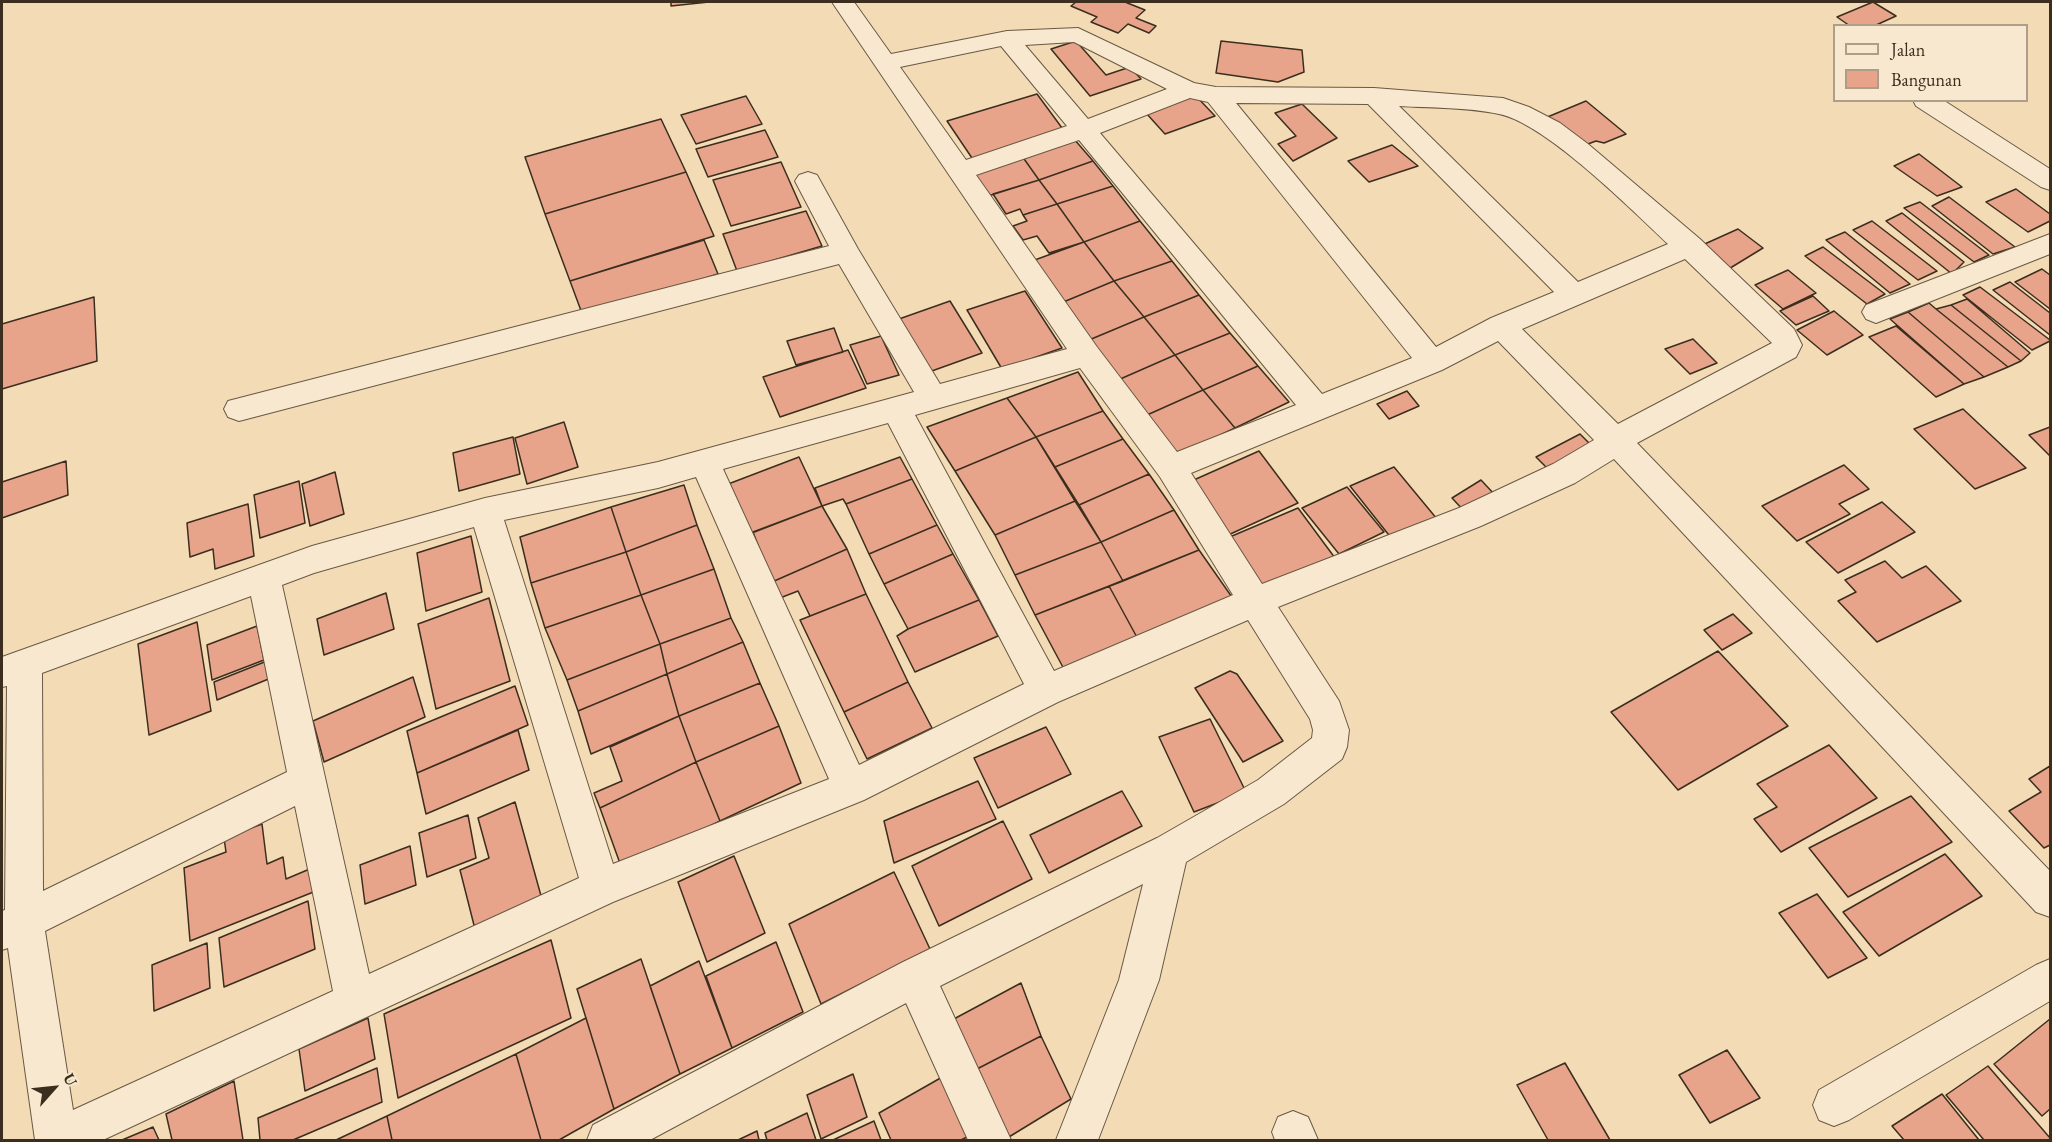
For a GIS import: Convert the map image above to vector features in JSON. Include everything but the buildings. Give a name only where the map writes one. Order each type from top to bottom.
[{"type":"street","points":[[609,1140],[915,976],[1170,851],[1271,792],[1329,747],[1332,730],[1326,713],[1171,468],[1087,355],[887,62],[843,2]]},
{"type":"street","points":[[887,62],[1007,38],[1082,36],[1202,93],[1432,362]]},
{"type":"street","points":[[1007,38],[1318,410]]},
{"type":"street","points":[[961,171],[1202,93],[1374,96],[1503,106],[1522,112],[1551,127],[1690,246],[1787,340],[1786,349],[1616,440],[1600,454],[1556,478],[1500,500],[1470,517],[1256,601],[1046,690],[851,788],[601,888],[56,1140],[13,926],[13,668],[312,560],[485,511],[658,475],[1087,355]]},
{"type":"street","points":[[1374,96],[1575,296]]},
{"type":"street","points":[[1928,102],[2050,181]]},
{"type":"street","points":[[808,181],[846,252],[933,398]]},
{"type":"street","points":[[1876,312],[2050,244]]},
{"type":"street","points":[[1171,468],[1432,362],[1502,326],[1690,246]]},
{"type":"street","points":[[239,409],[846,252]]},
{"type":"street","points":[[1502,326],[1616,440],[2050,898]]},
{"type":"street","points":[[896,409],[1046,690]]},
{"type":"street","points":[[704,461],[851,788]]},
{"type":"street","points":[[485,511],[601,888]]},
{"type":"street","points":[[264,577],[355,1002]]},
{"type":"street","points":[[13,926],[307,781]]},
{"type":"street","points":[[1077,1140],[1139,980],[1170,851]]},
{"type":"street","points":[[915,976],[990,1140]]},
{"type":"street","points":[[1834,1105],[2050,979]]}]
